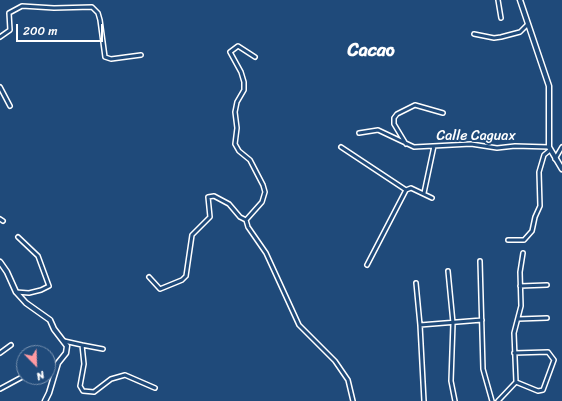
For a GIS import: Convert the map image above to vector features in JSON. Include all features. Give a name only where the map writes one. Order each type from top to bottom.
[{"type":"street","points":[[498,0],[501,18]]},
{"type":"street","points":[[520,0],[548,86],[550,149],[562,169]]},
{"type":"street","points":[[0,37],[10,30],[9,13],[22,6],[54,8],[92,7],[98,13],[100,20],[105,57],[111,59],[141,55]]},
{"type":"street","points":[[474,34],[494,38],[501,37],[520,32],[527,24]]},
{"type":"street","points":[[246,220],[262,202],[265,192],[250,160],[239,151],[235,144],[237,128],[235,112],[237,102],[244,90],[244,82],[241,72],[230,52],[238,46],[255,57]]},
{"type":"street","points":[[0,87],[10,106]]},
{"type":"street","points":[[406,144],[394,124],[394,118],[397,114],[415,105],[443,113]]},
{"type":"street","name":"Calle Caguax","points":[[359,133],[378,130],[414,147],[443,144],[471,144],[497,148],[515,146],[550,149]]},
{"type":"street","points":[[424,192],[434,146]]},
{"type":"street","points":[[341,147],[406,190]]},
{"type":"street","points":[[555,159],[562,147]]},
{"type":"street","points":[[508,240],[524,240],[532,231],[535,217],[540,206],[540,172],[544,155],[550,149]]},
{"type":"street","points":[[367,265],[406,190],[411,188],[424,192],[432,198]]},
{"type":"street","points":[[149,277],[160,289],[182,280],[186,276],[192,235],[210,218],[208,197],[214,196],[229,204],[240,217],[246,220],[248,227],[266,253],[298,325],[335,361],[348,380],[353,401]]},
{"type":"street","points":[[16,292],[35,292],[49,286],[38,256],[18,237]]},
{"type":"street","points":[[498,401],[516,382],[514,333],[521,306],[520,272],[523,253]]},
{"type":"street","points":[[480,261],[483,369],[492,401]]},
{"type":"street","points":[[0,262],[7,272],[16,292],[26,303],[50,320],[54,329],[67,346],[66,353],[58,363],[50,393],[45,401]]},
{"type":"street","points":[[448,271],[453,323],[451,381],[455,401]]},
{"type":"street","points":[[416,283],[424,401]]},
{"type":"street","points":[[520,286],[547,285]]},
{"type":"street","points":[[518,319],[547,318]]},
{"type":"street","points":[[420,325],[482,320]]},
{"type":"street","points":[[64,341],[103,349]]},
{"type":"street","points":[[0,353],[11,345]]},
{"type":"street","points":[[82,345],[84,364],[80,386],[83,391],[94,392],[111,379],[125,375],[155,388]]},
{"type":"street","points":[[514,353],[548,352],[554,360],[543,390],[538,391],[516,382]]},
{"type":"street","points":[[0,389],[16,380]]},
{"type":"district","name":"Cacao","points":[[371,51]]}]
